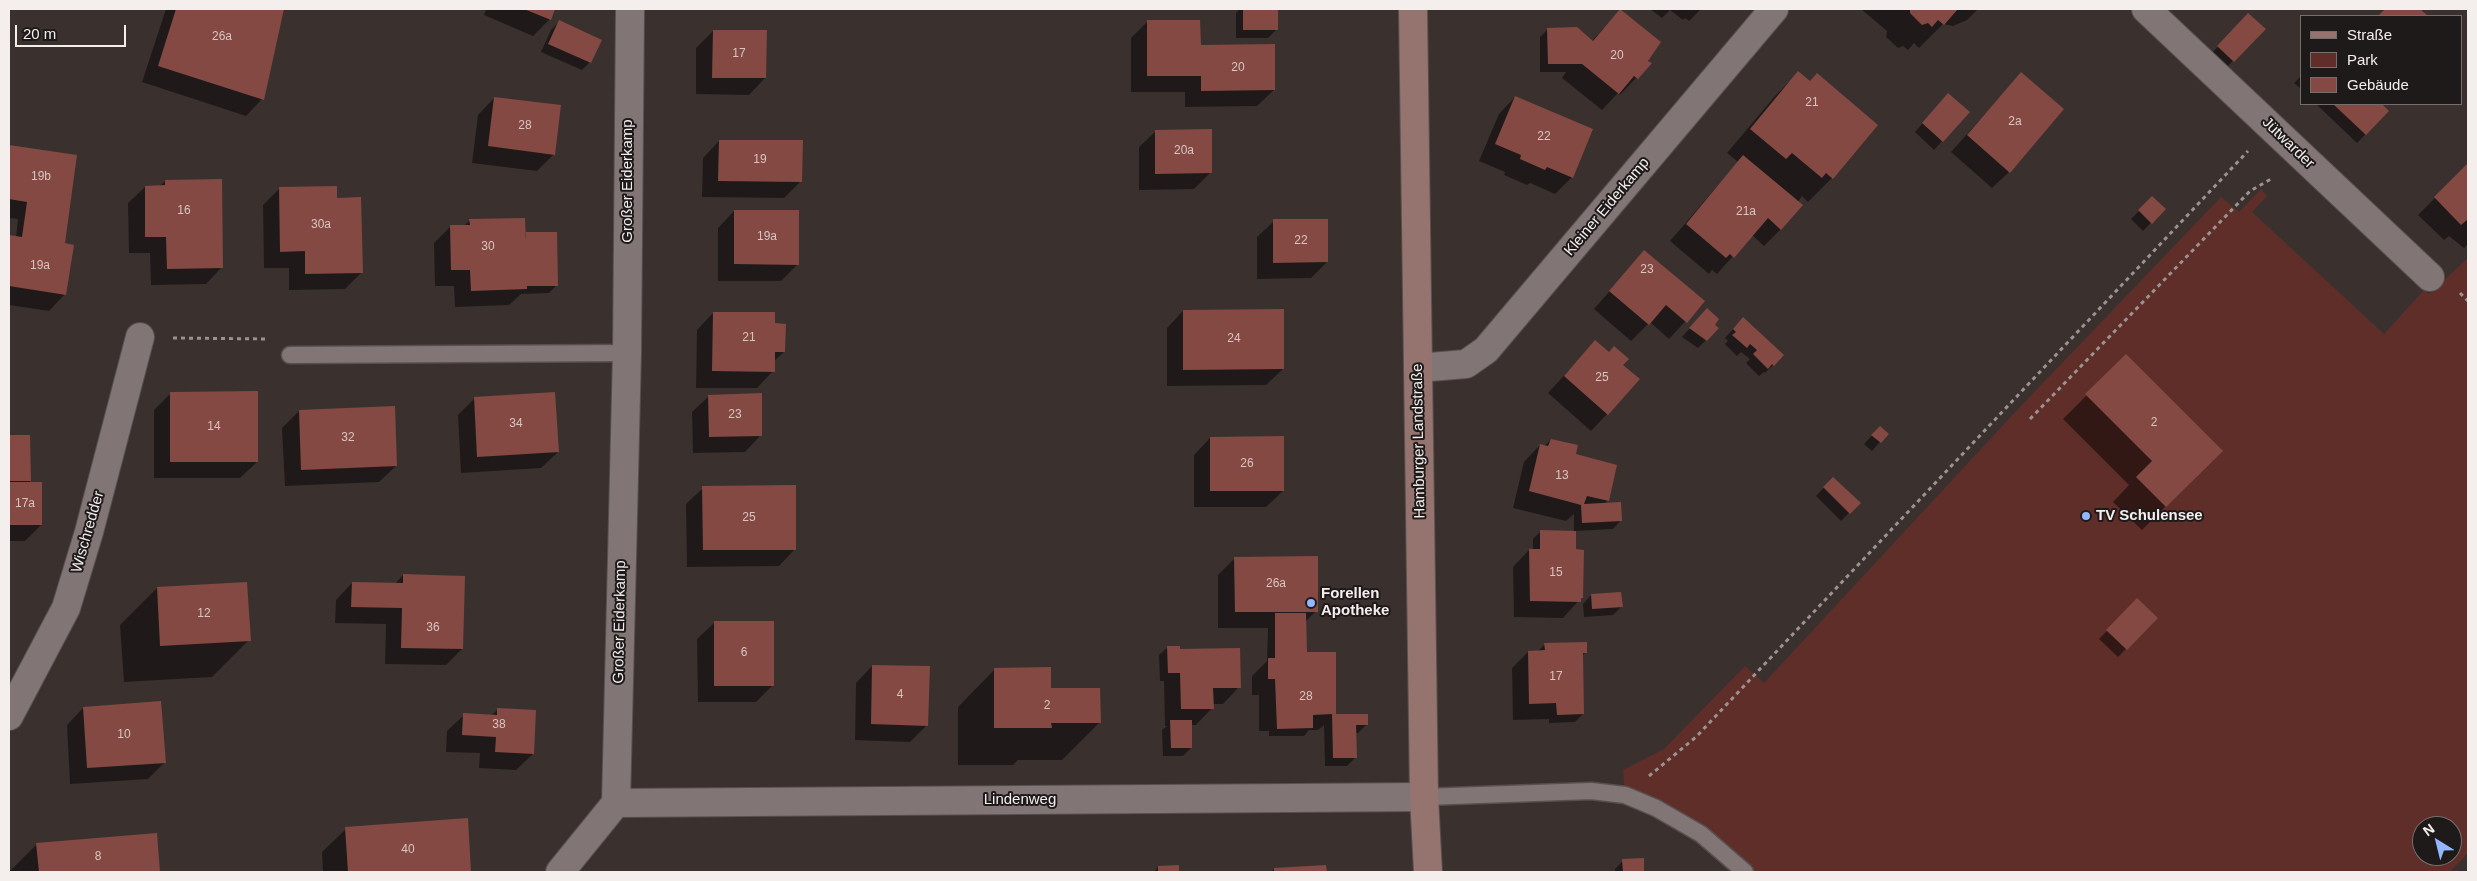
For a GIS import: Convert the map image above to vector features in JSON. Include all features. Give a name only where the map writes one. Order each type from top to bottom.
[{"type":"main road","name":"Hamburger Landstraße","points":[[1413,9],[1424,797],[1428,872]]},
{"type":"street","name":"Großer Eiderkamp","points":[[616,803],[627,352],[630,9]]},
{"type":"street","name":"Kleiner Eiderkamp","points":[[1418,368],[1466,364],[1486,350],[1774,9]]},
{"type":"street","name":"Jütwarder","points":[[2146,9],[2430,277]]},
{"type":"street","name":"Wischredder","points":[[9,716],[66,608],[89,532],[140,337]]},
{"type":"street","name":"Lindenweg","points":[[616,803],[1424,797]]},
{"type":"street","points":[[560,872],[616,803]]},
{"type":"lane","points":[[290,355],[627,352]]},
{"type":"lane","points":[[1424,797],[1591,790],[1625,795],[1656,808],[1701,834],[1745,872]]},
{"type":"path","points":[[1625,795],[1696,737],[2271,127]]},
{"type":"path","points":[[2030,419],[2250,191],[2271,179]]},
{"type":"path","points":[[140,337],[274,339],[290,355]]},
{"type":"green space","points":[[2261,189],[2267,196],[2252,212],[2384,334],[2424,290],[2429,294],[2468,258],[2468,853],[2462,859],[2462,816],[2412,816],[2412,866],[2456,866],[2450,872],[1745,872],[1701,834],[1625,795],[1623,770],[1664,749],[1745,666],[1764,683],[2019,408],[2221,197],[2239,212]]},
{"type":"building","points":[[176,9],[284,9],[264,100],[158,66]]},
{"type":"building","points":[[524,9],[555,9],[551,20]]},
{"type":"building","points":[[1243,9],[1278,9],[1278,30],[1243,30]]},
{"type":"building","points":[[1620,9],[1661,42],[1648,61],[1652,63],[1638,79],[1634,76],[1619,94],[1582,64],[1548,64],[1547,28],[1577,27],[1593,41]]},
{"type":"building","points":[[1910,9],[1958,9],[1944,25],[1938,20],[1932,27],[1928,23],[1922,25],[1910,13]]},
{"type":"building","points":[[2385,9],[2420,9],[2427,15],[2379,15]]},
{"type":"building","points":[[2248,13],[2266,29],[2234,62],[2217,46]]},
{"type":"building","points":[[559,20],[602,40],[591,63],[548,44]]},
{"type":"building","points":[[1147,20],[1200,20],[1201,45],[1275,44],[1275,90],[1201,91],[1201,76],[1147,76]]},
{"type":"building","points":[[713,30],[767,30],[766,78],[712,78]]},
{"type":"building","points":[[1798,71],[1810,81],[1817,73],[1878,125],[1833,179],[1826,173],[1822,178],[1792,153],[1786,159],[1750,129]]},
{"type":"building","points":[[2021,72],[2064,109],[2010,173],[1967,135]]},
{"type":"building","points":[[1948,93],[1970,112],[1943,142],[1922,123]]},
{"type":"building","points":[[1515,96],[1593,129],[1573,178],[1547,167],[1545,170],[1520,159],[1521,155],[1495,144]]},
{"type":"building","points":[[494,97],[561,105],[555,155],[488,146]]},
{"type":"building","points":[[2334,105],[2383,105],[2389,111],[2366,135]]},
{"type":"building","points":[[1212,129],[1212,173],[1155,174],[1155,130]]},
{"type":"building","points":[[719,140],[803,140],[802,182],[718,181]]},
{"type":"building","points":[[9,145],[77,155],[65,243],[74,245],[66,295],[9,286],[9,235],[22,237],[27,202],[9,199]]},
{"type":"building","points":[[1743,155],[1803,205],[1781,230],[1768,218],[1734,258],[1730,254],[1726,258],[1686,224]]},
{"type":"building","points":[[2468,163],[2468,221],[2461,225],[2434,197]]},
{"type":"building","points":[[222,179],[223,268],[167,269],[166,237],[145,237],[145,186],[165,185],[165,180]]},
{"type":"building","points":[[337,186],[337,198],[361,197],[363,273],[305,274],[305,251],[280,252],[279,187]]},
{"type":"building","points":[[2152,196],[2166,209],[2152,224],[2138,210]]},
{"type":"building","points":[[734,210],[799,210],[799,265],[734,264]]},
{"type":"building","points":[[525,218],[526,241],[526,232],[557,232],[558,286],[527,286],[527,289],[471,291],[470,270],[451,270],[450,225],[470,225],[469,219]]},
{"type":"building","points":[[1273,219],[1328,219],[1328,262],[1273,263]]},
{"type":"building","points":[[1644,250],[1705,301],[1687,323],[1666,305],[1649,325],[1609,291]]},
{"type":"building","points":[[1707,308],[1719,319],[1715,325],[1719,328],[1707,341],[1689,328]]},
{"type":"building","points":[[1284,309],[1284,369],[1183,370],[1183,310]]},
{"type":"building","points":[[713,312],[775,312],[775,323],[786,324],[785,352],[775,352],[775,372],[712,371]]},
{"type":"building","points":[[1743,317],[1784,355],[1774,366],[1772,364],[1768,369],[1753,354],[1757,350],[1750,344],[1747,348],[1732,335],[1736,332],[1733,329]]},
{"type":"building","points":[[1595,340],[1609,352],[1614,346],[1629,359],[1623,365],[1640,379],[1608,415],[1564,376]]},
{"type":"building","points":[[2126,354],[2223,451],[2166,507],[2136,477],[2152,461],[2085,394]]},
{"type":"building","points":[[258,391],[258,462],[170,462],[170,392]]},
{"type":"building","points":[[555,392],[559,452],[477,457],[474,397]]},
{"type":"building","points":[[762,393],[762,436],[709,437],[708,395]]},
{"type":"building","points":[[395,406],[397,466],[301,470],[299,410]]},
{"type":"building","points":[[1880,426],[1889,434],[1881,443],[1871,435]]},
{"type":"building","points":[[9,435],[30,435],[31,481],[9,481]]},
{"type":"building","points":[[1284,436],[1284,491],[1210,491],[1210,437]]},
{"type":"building","points":[[1551,439],[1578,445],[1576,454],[1617,465],[1609,501],[1587,496],[1584,504],[1621,502],[1622,521],[1582,523],[1581,505],[1529,491],[1540,444],[1548,446]]},
{"type":"building","points":[[1833,477],[1861,503],[1850,514],[1823,487]]},
{"type":"building","points":[[9,482],[42,482],[42,525],[9,525]]},
{"type":"building","points":[[796,485],[796,550],[703,550],[702,486]]},
{"type":"building","points":[[1540,530],[1576,531],[1576,549],[1584,550],[1583,598],[1581,598],[1581,602],[1530,601],[1529,549],[1540,549]]},
{"type":"building","points":[[1318,556],[1318,612],[1235,612],[1234,557]]},
{"type":"building","points":[[403,574],[465,576],[463,649],[401,648],[402,608],[351,607],[352,582],[403,583]]},
{"type":"building","points":[[247,582],[251,641],[160,646],[157,587]]},
{"type":"building","points":[[1621,592],[1623,607],[1592,609],[1591,594]]},
{"type":"building","points":[[2137,598],[2158,618],[2127,650],[2106,630]]},
{"type":"building","points":[[1275,613],[1306,613],[1307,652],[1336,652],[1336,714],[1368,714],[1368,725],[1356,725],[1357,758],[1333,758],[1332,714],[1313,715],[1313,728],[1277,729],[1275,679],[1268,679],[1268,658],[1275,658]]},
{"type":"building","points":[[714,621],[774,621],[774,686],[714,686]]},
{"type":"building","points":[[1587,642],[1587,653],[1583,653],[1584,714],[1557,715],[1556,703],[1529,704],[1528,651],[1545,650],[1544,643]]},
{"type":"building","points":[[1167,646],[1180,646],[1180,649],[1240,648],[1241,688],[1213,688],[1214,709],[1181,709],[1180,673],[1168,673]]},
{"type":"building","points":[[872,665],[930,666],[928,726],[871,724]]},
{"type":"building","points":[[1051,667],[1051,688],[1100,688],[1101,723],[1051,723],[1052,728],[994,728],[994,668]]},
{"type":"building","points":[[161,701],[166,763],[87,768],[83,707]]},
{"type":"building","points":[[497,708],[536,710],[534,754],[495,752],[496,737],[462,735],[463,713],[497,715]]},
{"type":"building","points":[[1170,720],[1192,720],[1192,748],[1171,748]]},
{"type":"building","points":[[468,818],[471,872],[348,872],[345,827]]},
{"type":"building","points":[[157,833],[160,872],[39,872],[36,843]]},
{"type":"building","points":[[1644,858],[1644,872],[1623,872],[1622,859]]},
{"type":"building","points":[[1179,865],[1179,872],[1158,872],[1158,866]]},
{"type":"building","points":[[1326,865],[1327,872],[1274,872],[1274,868]]},
{"type":"place","name":"TV Schulensee","points":[[2086,516]]},
{"type":"place","name":"Forellen Apotheke","points":[[1311,603]]}]
